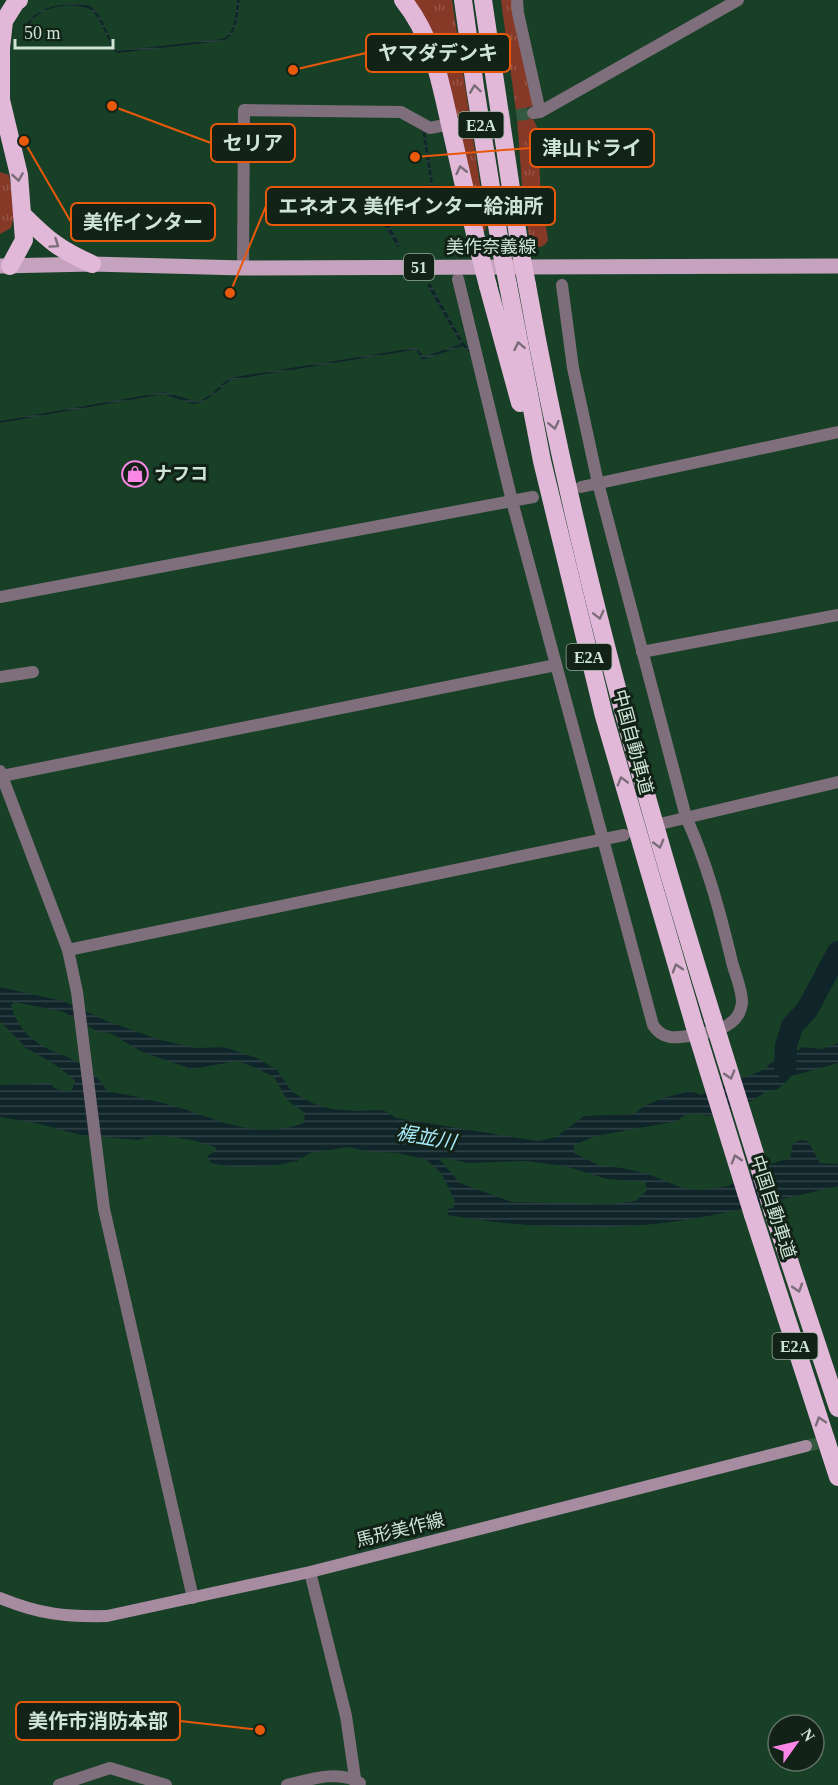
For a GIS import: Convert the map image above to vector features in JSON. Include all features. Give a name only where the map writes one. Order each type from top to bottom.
[{"type":"highway","points":[[0,8],[5,0]]},
{"type":"highway","points":[[5,266],[24,240],[19,175],[1,100],[4,21],[19,0]]},
{"type":"highway","points":[[403,0],[416,16],[428,40],[478,248],[568,575]]},
{"type":"highway","name":"中国自動車道","points":[[463,0],[501,250],[542,461],[568,575],[607,727],[694,1024],[838,1477]]},
{"type":"highway","name":"中国自動車道","points":[[483,0],[527,285],[561,458],[621,706],[661,853],[712,1019],[838,1408]]},
{"type":"highway","points":[[23,215],[48,241],[92,264]]},
{"type":"main road","name":"美作奈義線","points":[[5,266],[92,264],[243,268],[838,266]]},
{"type":"main road","name":"馬形美作線","points":[[0,1598],[30,1610],[74,1617],[107,1616],[310,1572],[806,1446]]},
{"type":"street","points":[[517,0],[537,112],[738,0]]},
{"type":"street","points":[[243,268],[244,110],[401,112],[430,128],[444,125]]},
{"type":"street","points":[[458,279],[512,501],[653,1025],[658,1033],[667,1037],[710,1032],[728,1026],[738,1015],[742,1003],[725,932],[699,847],[686,817],[598,483],[573,368],[562,285]]},
{"type":"street","points":[[581,487],[838,432]]},
{"type":"street","points":[[0,597],[533,497]]},
{"type":"street","points":[[642,652],[838,615]]},
{"type":"street","points":[[193,1598],[104,1209],[77,992],[68,950],[1,773],[556,665]]},
{"type":"street","points":[[0,677],[33,672]]},
{"type":"street","points":[[664,823],[838,782]]},
{"type":"street","points":[[68,950],[624,835]]},
{"type":"street","points":[[287,1785],[317,1777],[341,1777],[358,1783],[346,1716],[310,1572]]},
{"type":"street","points":[[59,1785],[110,1768],[166,1785]]},
{"type":"green space","points":[[413,0],[452,0],[486,224],[485,231],[483,231]]},
{"type":"green space","points":[[501,0],[514,0],[533,106],[516,111]]},
{"type":"green space","points":[[517,117],[533,119],[537,127],[541,195],[548,240],[543,246],[536,248],[531,248],[523,198]]},
{"type":"green space","points":[[0,172],[9,175],[15,211],[11,228],[0,234]]},
{"type":"water","points":[[237,0],[240,0],[234,30],[222,41],[117,53],[113,50],[94,13],[90,9],[71,5],[51,8],[34,18],[28,26],[25,35],[27,38],[23,36],[31,18],[39,12],[59,5],[80,4],[90,6],[95,10],[117,51],[222,39],[230,33],[232,28]]},
{"type":"water","points":[[422,129],[425,130],[434,190],[387,221],[400,245],[397,247],[382,221],[431,188]]},
{"type":"water","points":[[430,283],[463,342],[473,352],[470,353],[463,346],[422,359],[416,350],[413,350],[230,380],[204,401],[193,404],[163,394],[0,423],[0,421],[164,392],[198,402],[209,396],[229,378],[414,348],[426,356],[461,344],[427,285]]},
{"type":"water","name":"梶並川","points":[[0,987],[63,1001],[109,1022],[161,1040],[195,1048],[224,1047],[257,1058],[277,1070],[292,1092],[312,1103],[332,1109],[383,1110],[396,1118],[538,1141],[556,1137],[584,1116],[634,1114],[644,1106],[663,1098],[690,1091],[701,1095],[765,1069],[772,1062],[803,1047],[822,1049],[838,1043],[838,1063],[792,1076],[778,1089],[766,1092],[751,1101],[708,1116],[694,1113],[685,1115],[677,1121],[596,1136],[574,1145],[574,1153],[598,1165],[648,1174],[685,1189],[701,1190],[728,1186],[770,1164],[790,1158],[793,1144],[800,1140],[808,1141],[820,1163],[838,1164],[838,1186],[707,1216],[638,1225],[584,1227],[527,1225],[448,1215],[447,1209],[453,1208],[455,1201],[441,1173],[426,1160],[398,1153],[364,1151],[350,1147],[310,1153],[297,1161],[272,1166],[232,1167],[211,1163],[207,1157],[217,1149],[192,1140],[153,1135],[138,1140],[81,1135],[0,1117],[0,1085],[48,1083],[52,1084],[53,1088],[68,1092],[72,1090],[75,1080],[54,1064],[26,1048],[0,1021]],"holes":[[[15,1002],[64,1012],[96,1031],[110,1033],[142,1052],[192,1069],[237,1061],[254,1067],[274,1077],[287,1100],[305,1113],[304,1123],[273,1130],[243,1127],[184,1109],[107,1091],[86,1068],[46,1048],[28,1035],[13,1012],[11,1005]],[[441,1157],[468,1163],[526,1161],[565,1166],[607,1179],[645,1182],[647,1190],[636,1201],[612,1204],[512,1202],[460,1183],[440,1160]]]},
{"type":"waterway","points":[[785,1067],[786,1046],[792,1026],[807,1010],[838,952]]},
{"type":"tunnel","points":[[445,125],[533,113]]},
{"type":"tunnel","points":[[806,1446],[838,1439]]},
{"type":"place","name":"ヤマダデンキ","points":[[293,70]]},
{"type":"place","name":"セリア","points":[[112,106]]},
{"type":"place","name":"美作インター","points":[[24,141]]},
{"type":"place","name":"津山ドライ","points":[[415,157]]},
{"type":"place","name":"エネオス 美作インター給油所","points":[[230,293]]},
{"type":"place","name":"ナフコ","points":[[135,474]]},
{"type":"place","name":"美作市消防本部","points":[[260,1730]]}]
